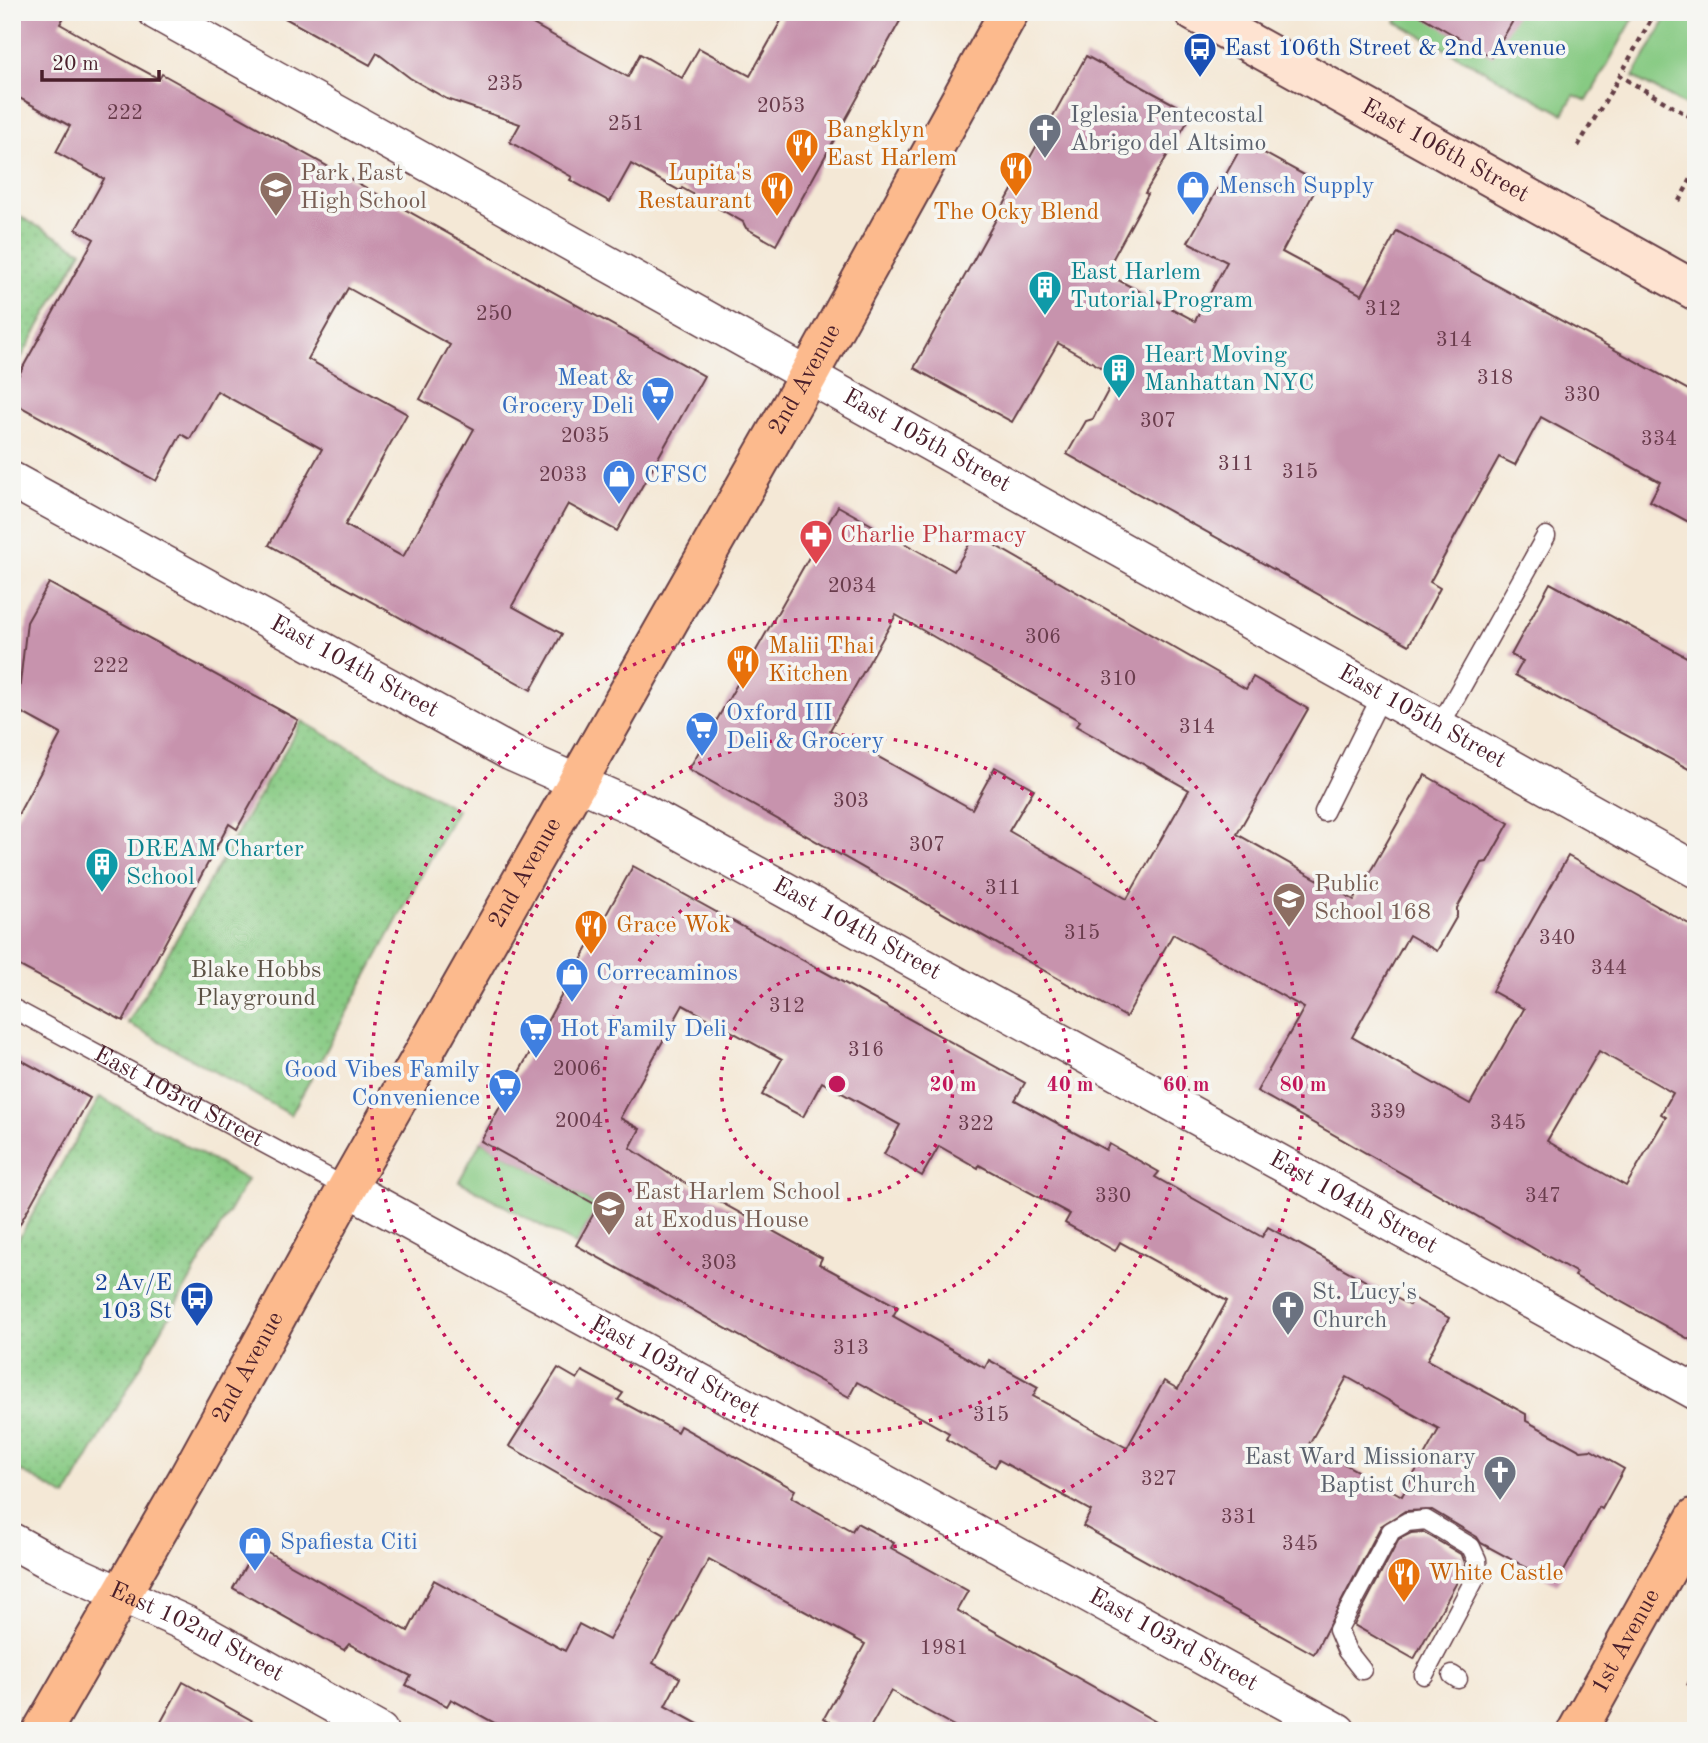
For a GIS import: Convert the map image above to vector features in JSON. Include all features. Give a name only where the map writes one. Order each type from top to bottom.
[{"type":"main road","name":"2nd Avenue","points":[[42,1731],[187,1480],[347,1188],[808,376],[1009,12]]},
{"type":"main road","name":"East 106th Street","points":[[1194,12],[1696,290]]},
{"type":"main road","name":"1st Avenue","points":[[1577,1731],[1696,1517]]},
{"type":"street","name":"East 105th Street","points":[[156,12],[1696,870]]},
{"type":"street","name":"East 104th Street","points":[[12,480],[511,753],[642,811],[1696,1392]]},
{"type":"street","name":"East 103rd Street","points":[[347,1188],[1338,1731]]},
{"type":"street","name":"East 102nd Street","points":[[12,1541],[54,1564],[187,1624],[380,1731]]},
{"type":"lane","points":[[1439,727],[1546,536]]},
{"type":"lane","points":[[1324,812],[1382,695]]},
{"type":"lane","name":"East 103rd Street","points":[[12,1008],[347,1188]]},
{"type":"lane","points":[[1362,1670],[1347,1651],[1338,1630],[1391,1531],[1407,1521],[1426,1520],[1471,1547],[1477,1560],[1478,1573],[1424,1675]]},
{"type":"path","points":[[1578,146],[1655,12]]},
{"type":"path","points":[[1620,76],[1696,120]]},
{"type":"path","points":[[1679,201],[1696,170]]},
{"type":"path","points":[[1687,1437],[1696,1441]]},
{"type":"path","points":[[1687,1683],[1696,1687]]},
{"type":"green space","points":[[1402,12],[1637,12],[1587,101],[1574,95],[1563,114],[1396,22]]},
{"type":"green space","points":[[1670,12],[1696,12],[1696,111],[1633,77]]},
{"type":"green space","points":[[12,212],[82,251],[12,374]]},
{"type":"green space","name":"Blake Hobbs Playground","points":[[302,721],[457,810],[291,1115],[128,1023]]},
{"type":"green space","points":[[100,1097],[247,1180],[66,1497],[12,1466],[12,1250]]},
{"type":"green space","points":[[481,1141],[598,1206],[576,1245],[459,1181]]},
{"type":"building","points":[[12,12],[67,12],[60,24],[159,79],[162,74],[704,376],[617,531],[568,504],[512,606],[562,634],[531,690],[269,545],[322,449],[217,391],[190,439],[181,434],[156,481],[12,402],[12,387],[94,239],[76,229],[104,179],[56,152],[70,126],[12,94]],"holes":[[[348,288],[450,345],[420,399],[474,429],[403,557],[345,525],[407,414],[308,359]]]},
{"type":"building","points":[[274,12],[511,12],[628,77],[640,54],[682,78],[699,48],[750,76],[786,12],[905,12],[776,245],[746,228],[743,222],[682,188],[680,191],[631,164],[610,202],[510,142],[520,124],[447,99],[410,78],[377,53],[370,65]]},
{"type":"building","points":[[1414,12],[1518,12],[1492,57]]},
{"type":"building","points":[[1086,56],[1192,114],[1145,193],[1148,194],[1105,273],[1195,321],[1227,262],[1188,242],[1244,142],[1319,183],[1282,252],[1362,295],[1397,231],[1696,394],[1696,526],[1650,501],[1660,482],[1541,417],[1515,465],[1499,457],[1430,582],[1440,588],[1409,645],[1067,454],[1086,421],[1093,419],[1116,376],[1058,343],[1012,422],[914,368]]},
{"type":"building","points":[[838,506],[954,571],[975,534],[1246,689],[1253,677],[1308,709],[1237,834],[1354,900],[1425,775],[1509,823],[1487,862],[1482,863],[1437,951],[1409,935],[1352,1037],[1470,1104],[1524,1009],[1492,991],[1568,856],[1696,928],[1696,1343],[1575,1276],[1577,1273],[1257,1091],[1304,1008],[1173,934],[1126,1017],[689,769]],"holes":[[[896,615],[1080,721],[1076,726],[1189,790],[1127,899],[1009,831],[1034,789],[995,767],[972,809],[830,730]],[[1599,1051],[1673,1093],[1661,1114],[1666,1117],[1626,1186],[1547,1141]]]},
{"type":"building","points":[[49,583],[298,720],[237,829],[229,824],[123,1021],[12,962],[12,826],[61,734],[17,710],[27,622]]},
{"type":"building","points":[[1550,583],[1696,662],[1696,773],[1515,675],[1523,661],[1511,655]]},
{"type":"building","points":[[633,866],[1025,1083],[1015,1100],[1106,1150],[1109,1144],[1159,1172],[1155,1177],[1262,1237],[1268,1227],[1409,1305],[1413,1298],[1449,1318],[1427,1360],[1526,1414],[1526,1421],[1581,1451],[1591,1450],[1624,1469],[1602,1509],[1599,1507],[1557,1584],[1481,1543],[1477,1537],[1432,1510],[1405,1511],[1381,1526],[1314,1654],[1083,1526],[1091,1511],[999,1460],[995,1467],[946,1439],[949,1433],[857,1382],[849,1397],[576,1245],[598,1206],[481,1141]],"holes":[[[683,1005],[782,1059],[762,1095],[803,1117],[822,1082],[900,1125],[884,1154],[922,1176],[939,1146],[1070,1214],[1065,1223],[1115,1251],[1120,1242],[1227,1301],[1178,1389],[1164,1381],[1127,1448],[1033,1396],[1038,1387],[989,1360],[985,1368],[893,1316],[898,1307],[819,1264],[822,1258],[671,1175],[630,1148],[640,1129],[620,1118]],[[1347,1377],[1439,1429],[1402,1496],[1309,1444]]]},
{"type":"building","points":[[12,1055],[90,1098],[12,1238]]},
{"type":"building","points":[[558,1368],[577,1379],[582,1371],[623,1393],[618,1400],[677,1432],[680,1426],[795,1490],[791,1497],[852,1531],[857,1523],[894,1543],[891,1548],[968,1591],[957,1610],[1172,1731],[963,1731],[891,1691],[868,1731],[847,1731],[824,1718],[865,1644],[709,1559],[653,1663],[680,1678],[665,1706],[711,1731],[509,1731],[451,1699],[447,1706],[406,1685],[411,1676],[349,1644],[344,1650],[233,1588],[257,1546],[408,1631],[434,1580],[565,1651],[579,1624],[609,1640],[665,1535],[509,1446]]},
{"type":"building","name":"White Castle","points":[[1423,1532],[1462,1555],[1466,1566],[1414,1659],[1354,1625],[1399,1539],[1411,1533]]},
{"type":"building","points":[[183,1682],[271,1731],[156,1731]]},
{"type":"place","name":"East 106th Street & 2nd Avenue","points":[[1200,79]]},
{"type":"place","name":"Iglesia Pentecostal Abrigo del Altsimo","points":[[1045,160]]},
{"type":"place","name":"Bangklyn East Harlem","points":[[802,175]]},
{"type":"place","name":"The Ocky Blend","points":[[1016,198]]},
{"type":"place","name":"Mensch Supply","points":[[1193,217]]},
{"type":"place","name":"Park East High School","points":[[276,218]]},
{"type":"place","name":"Lupita's Restaurant","points":[[777,218]]},
{"type":"place","name":"East Harlem Tutorial Program","points":[[1045,317]]},
{"type":"place","name":"Heart Moving Manhattan NYC","points":[[1119,400]]},
{"type":"place","name":"Meat & Grocery Deli","points":[[658,423]]},
{"type":"place","name":"CFSC","points":[[619,506]]},
{"type":"place","name":"Charlie Pharmacy","points":[[816,566]]},
{"type":"place","name":"Malii Thai Kitchen","points":[[743,691]]},
{"type":"place","name":"Oxford III Deli & Grocery","points":[[702,758]]},
{"type":"place","name":"DREAM Charter School","points":[[102,894]]},
{"type":"place","name":"Public School 168","points":[[1289,929]]},
{"type":"place","name":"Grace Wok","points":[[591,956]]},
{"type":"place","name":"Correcaminos","points":[[572,1004]]},
{"type":"place","name":"Hot Family Deli","points":[[536,1060]]},
{"type":"place","name":"Good Vibes Family Convenience","points":[[505,1115]]},
{"type":"place","name":"East Harlem School at Exodus House","points":[[609,1237]]},
{"type":"place","name":"2 Av/E 103 St","points":[[197,1328]]},
{"type":"place","name":"St. Lucy's Church","points":[[1288,1337]]},
{"type":"place","name":"East Ward Missionary Baptist Church","points":[[1500,1502]]},
{"type":"place","name":"Spafiesta Citi","points":[[255,1573]]},
{"type":"place","name":"White Castle","points":[[1404,1604]]}]
